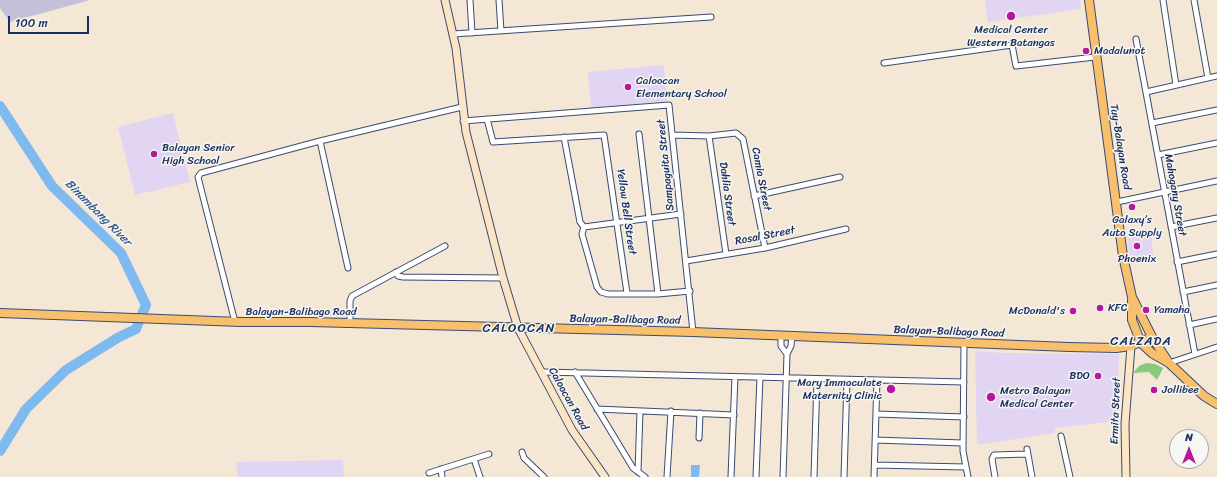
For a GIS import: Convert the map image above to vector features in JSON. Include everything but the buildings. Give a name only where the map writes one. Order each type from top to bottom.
[{"type":"main road","name":"Tuy-Balayan Road","points":[[1089,0],[1095,57],[1126,271],[1132,297],[1132,320],[1141,343]]},
{"type":"main road","name":"Tuy-Balayan Road","points":[[1132,297],[1152,337],[1169,363]]},
{"type":"main road","name":"Balayan-Balibago Road","points":[[0,313],[235,322],[350,323],[693,332],[964,344],[1116,348],[1141,343],[1152,337]]},
{"type":"main road","points":[[1141,343],[1153,354],[1169,363],[1204,396],[1217,404]]},
{"type":"street","name":"Caloocan Road","points":[[445,0],[453,34],[463,121],[503,278],[518,328],[572,430],[605,477]]},
{"type":"street","points":[[470,0],[472,33]]},
{"type":"street","points":[[499,0],[501,32]]},
{"type":"street","points":[[1163,0],[1176,85]]},
{"type":"street","points":[[1194,0],[1208,78]]},
{"type":"street","points":[[453,34],[711,17]]},
{"type":"street","name":"Mahogany Street","points":[[1136,39],[1194,354]]},
{"type":"street","points":[[884,63],[1012,45],[1016,66],[1095,57]]},
{"type":"street","points":[[1146,92],[1217,76]]},
{"type":"street","name":"Sampaguita Street","points":[[463,121],[670,105],[693,332]]},
{"type":"street","points":[[235,322],[198,177],[201,173],[320,141],[462,107]]},
{"type":"street","points":[[1152,123],[1217,110]]},
{"type":"street","points":[[487,119],[493,142],[564,137],[580,222],[584,227]]},
{"type":"street","name":"Camia Street","points":[[673,135],[709,136],[736,133],[743,139],[765,248]]},
{"type":"street","points":[[639,134],[658,294]]},
{"type":"street","name":"Yellow Bell Street","points":[[564,137],[604,135],[627,293]]},
{"type":"street","name":"Dahlia Street","points":[[709,136],[726,254]]},
{"type":"street","points":[[320,141],[348,268]]},
{"type":"street","points":[[1158,155],[1217,143]]},
{"type":"street","points":[[754,196],[840,178]]},
{"type":"street","points":[[1117,202],[1217,181]]},
{"type":"street","points":[[584,227],[681,214]]},
{"type":"street","points":[[1171,227],[1217,218]]},
{"type":"street","points":[[584,227],[582,234],[597,287],[600,292],[608,294],[658,294],[690,291]]},
{"type":"street","name":"Rosal Street","points":[[686,261],[765,248],[846,229]]},
{"type":"street","points":[[350,323],[350,300],[352,296],[445,246]]},
{"type":"street","points":[[1177,262],[1217,254]]},
{"type":"street","points":[[396,272],[398,276],[403,278],[503,278]]},
{"type":"street","points":[[1183,292],[1217,285]]},
{"type":"street","points":[[1189,325],[1217,319]]},
{"type":"street","points":[[781,336],[781,346],[787,354]]},
{"type":"street","points":[[783,477],[787,354],[791,346],[792,336]]},
{"type":"street","points":[[964,344],[964,443],[968,477]]},
{"type":"street","name":"Ermita Street","points":[[1126,477],[1125,424],[1131,346]]},
{"type":"street","points":[[1169,363],[1217,347]]},
{"type":"street","points":[[543,372],[964,382]]},
{"type":"street","points":[[575,372],[632,468],[645,477]]},
{"type":"street","points":[[731,477],[735,376]]},
{"type":"street","points":[[756,477],[760,377]]},
{"type":"street","points":[[814,477],[818,379]]},
{"type":"street","points":[[844,477],[847,380]]},
{"type":"street","points":[[874,477],[877,380]]},
{"type":"street","points":[[597,409],[671,411],[734,415]]},
{"type":"street","points":[[638,472],[640,411]]},
{"type":"street","points":[[667,477],[671,411]]},
{"type":"street","points":[[699,438],[700,413]]},
{"type":"street","points":[[876,414],[964,417]]},
{"type":"street","points":[[1061,436],[1070,477]]},
{"type":"street","points":[[875,440],[964,443]]},
{"type":"street","points":[[996,477],[992,459],[994,455],[1027,451],[1032,477]]},
{"type":"street","points":[[522,452],[524,458],[544,477]]},
{"type":"street","points":[[429,473],[489,454]]},
{"type":"street","points":[[474,459],[480,477]]},
{"type":"street","points":[[875,465],[966,467]]},
{"type":"street","points":[[441,469],[442,477]]},
{"type":"shaded area","points":[[0,0],[90,0],[10,22],[0,8]]},
{"type":"shaded area","name":"Medical Center Western Batangas","points":[[985,0],[1080,0],[1081,9],[988,22]]},
{"type":"shaded area","name":"Caloocan Elementary School","points":[[664,65],[667,101],[591,108],[588,72]]},
{"type":"shaded area","name":"Balayan Senior High School","points":[[173,113],[190,182],[135,195],[118,127]]},
{"type":"shaded area","points":[[1151,232],[1153,257],[1130,262],[1127,235]]},
{"type":"shaded area","points":[[975,351],[1005,353],[1119,354],[1116,421],[1055,428],[1055,433],[977,445]]},
{"type":"shaded area","points":[[343,460],[344,477],[238,477],[236,462]]},
{"type":"green space","points":[[1146,363],[1155,364],[1163,368],[1157,380],[1149,372],[1133,373],[1139,366]]},
{"type":"water","points":[[691,465],[700,465],[699,477],[691,477]]},
{"type":"waterway","name":"Binambang River","points":[[0,106],[52,186],[121,253],[146,305],[136,329],[119,337],[66,370],[26,409],[0,451]]},
{"type":"place","name":"Medical Center Western Batangas","points":[[1011,16]]},
{"type":"place","name":"Madalunot","points":[[1086,51]]},
{"type":"place","name":"Caloocan Elementary School","points":[[628,87]]},
{"type":"place","name":"Balayan Senior High School","points":[[154,154]]},
{"type":"place","name":"Galaxy’s Auto Supply","points":[[1132,207]]},
{"type":"place","name":"Phoenix","points":[[1137,246]]},
{"type":"place","name":"KFC","points":[[1100,308]]},
{"type":"place","name":"Yamaha","points":[[1146,310]]},
{"type":"place","name":"McDonald's","points":[[1073,311]]},
{"type":"place","name":"BDO","points":[[1098,376]]},
{"type":"place","name":"Mary Immaculate Maternity Clinic","points":[[891,389]]},
{"type":"place","name":"Jollibee","points":[[1154,390]]},
{"type":"place","name":"Metro Balayan Medical Center","points":[[991,397]]},
{"type":"district","name":"CALOOCAN","points":[[519,329]]},
{"type":"district","name":"CALZADA","points":[[1141,342]]}]
